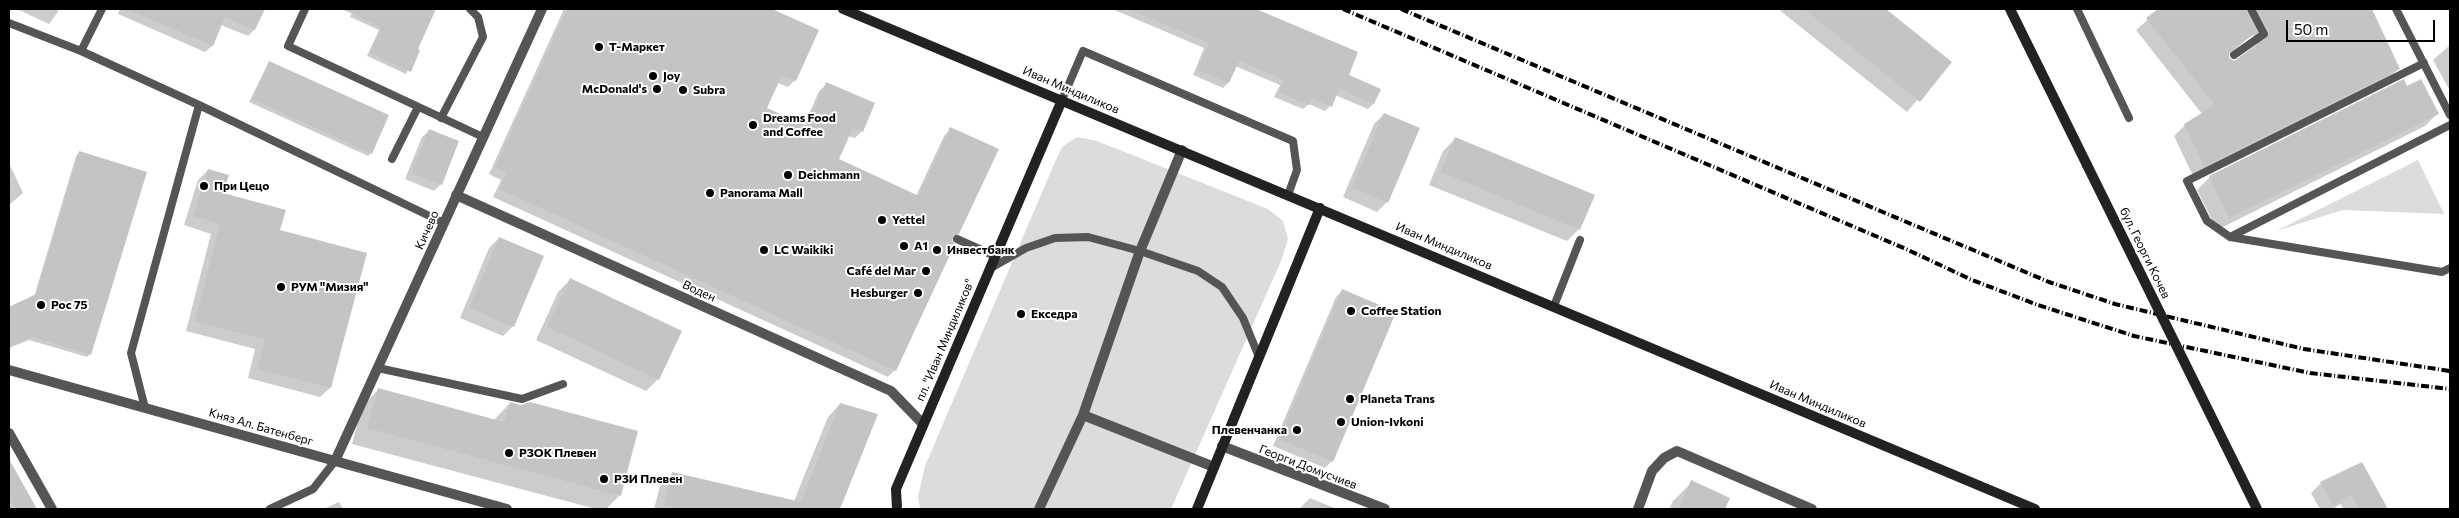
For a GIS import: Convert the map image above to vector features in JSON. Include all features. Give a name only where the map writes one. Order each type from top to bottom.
[{"type":"street","name":"Кичево","points":[[335,461],[542,9]]},
{"type":"street","name":"бул. Георги Кочев","points":[[2010,9],[2257,509]]},
{"type":"street","name":"Иван Миндиликов","points":[[849,10],[2035,509]]},
{"type":"street","name":"пл. \"Иван Миндиликов\"","points":[[896,508],[896,489],[922,423],[1062,100]]},
{"type":"street","points":[[1039,509],[1083,415],[1140,251],[1182,150]]},
{"type":"street","name":"Воден","points":[[456,195],[892,391],[922,423]]},
{"type":"street","points":[[1197,509],[1320,208]]},
{"type":"street","name":"Княз Ал. Батенберг","points":[[9,370],[507,509]]},
{"type":"street","points":[[1083,415],[1214,466]]},
{"type":"street","points":[[9,433],[52,509]]},
{"type":"street","name":"Георги Домусчиев","points":[[1222,446],[1385,509]]},
{"type":"street","points":[[1638,509],[1652,471],[1664,458],[1677,452],[1812,509]]},
{"type":"lane","points":[[81,51],[102,9]]},
{"type":"lane","points":[[305,9],[288,46],[483,137]]},
{"type":"lane","points":[[441,118],[483,37],[478,17],[470,9]]},
{"type":"lane","points":[[2077,9],[2129,118]]},
{"type":"lane","points":[[2234,55],[2264,34],[2251,9]]},
{"type":"lane","points":[[2396,9],[2450,115]]},
{"type":"lane","points":[[9,23],[81,51],[199,105],[444,223]]},
{"type":"lane","points":[[1062,100],[1083,51],[1293,141],[1297,170],[1288,195]]},
{"type":"lane","points":[[2424,63],[2187,181],[2207,221],[2230,237],[2442,272],[2450,268]]},
{"type":"lane","points":[[145,408],[131,353],[199,105]]},
{"type":"lane","points":[[392,160],[418,107]]},
{"type":"lane","points":[[2230,237],[2450,125]]},
{"type":"lane","points":[[989,269],[1026,248],[1055,238],[1088,237],[1140,251],[1198,271],[1222,287],[1243,318],[1259,357]]},
{"type":"lane","points":[[957,239],[994,256]]},
{"type":"lane","points":[[1554,306],[1580,240]]},
{"type":"lane","points":[[378,368],[522,398],[563,384]]},
{"type":"lane","points":[[270,509],[313,489],[335,461]]},
{"type":"shaded area","points":[[1077,137],[1097,141],[1268,209],[1283,221],[1288,239],[1281,261],[1171,509],[920,509],[918,497],[925,466],[1055,162],[1063,146]]},
{"type":"shaded area","points":[[2418,160],[2444,214],[2343,210],[2276,231]]},
{"type":"building","points":[[127,9],[265,9],[255,30],[225,17],[213,46]]},
{"type":"building","points":[[342,9],[436,9],[418,49],[420,50],[411,72],[370,53],[381,27]]},
{"type":"building","name":"Panorama Mall","points":[[567,9],[772,9],[819,30],[796,81],[782,75],[767,108],[807,126],[826,82],[875,103],[863,132],[853,128],[839,159],[919,196],[950,127],[999,149],[959,234],[952,236],[955,244],[896,371],[499,189],[507,172],[495,167]]},
{"type":"building","points":[[1128,9],[1256,9],[1358,52],[1349,75],[1381,89],[1374,104],[1339,89],[1332,107],[1312,98],[1309,105],[1279,92],[1284,80],[1239,61],[1229,83],[1197,70],[1209,43]]},
{"type":"building","points":[[1804,9],[1886,9],[1952,62],[1920,102]]},
{"type":"building","points":[[2158,9],[2245,9],[2257,32],[2229,52],[2229,58],[2234,61],[2269,36],[2269,31],[2257,9],[2372,9],[2400,69],[2204,166],[2184,124],[2215,105],[2146,18]]},
{"type":"building","points":[[269,61],[389,115],[372,154],[252,99]]},
{"type":"building","points":[[2404,79],[2407,86],[2421,79],[2439,114],[2229,218],[2209,176]]},
{"type":"building","points":[[1384,113],[1420,128],[1388,203],[1352,187]]},
{"type":"building","points":[[429,129],[459,141],[442,185],[411,173]]},
{"type":"building","points":[[1455,137],[1595,195],[1580,230],[1441,172]]},
{"type":"building","points":[[79,151],[147,172],[91,355],[33,337],[9,347],[9,307],[36,294]]},
{"type":"building","name":"РУМ \"Мизия\"","points":[[208,169],[229,175],[223,193],[286,210],[280,230],[367,253],[331,388],[257,369],[265,340],[195,321],[220,224],[193,216]]},
{"type":"building","points":[[499,237],[544,256],[514,327],[469,308]]},
{"type":"building","points":[[570,278],[682,331],[659,380],[547,327]]},
{"type":"building","points":[[1342,289],[1396,312],[1333,462],[1279,439]]},
{"type":"building","points":[[378,388],[504,422],[510,402],[521,405],[530,402],[638,431],[621,496],[367,428]]},
{"type":"building","points":[[840,403],[878,414],[840,509],[680,509],[664,506],[672,472],[801,502]]},
{"type":"building","points":[[9,459],[37,509],[15,509],[9,498]]},
{"type":"building","points":[[2362,462],[2388,509],[2359,509],[2351,495],[2333,505],[2320,482]]},
{"type":"building","points":[[1691,480],[1730,498],[1725,509],[1679,509]]},
{"type":"railway","points":[[1343,9],[1906,249],[1972,280],[2038,305],[2134,336],[2310,373],[2450,389]]},
{"type":"railway","points":[[1401,9],[2049,282],[2115,304],[2304,349],[2450,371]]},
{"type":"place","name":"Т-Маркет","points":[[599,47]]},
{"type":"place","name":"Joy","points":[[653,76]]},
{"type":"place","name":"McDonald's","points":[[657,89]]},
{"type":"place","name":"Subra","points":[[683,90]]},
{"type":"place","name":"Dreams Food and Coffee","points":[[753,125]]},
{"type":"place","name":"Deichmann","points":[[788,175]]},
{"type":"place","name":"При Цецо","points":[[204,186]]},
{"type":"place","name":"Panorama Mall","points":[[710,193]]},
{"type":"place","name":"Yettel","points":[[882,220]]},
{"type":"place","name":"A1","points":[[904,246]]},
{"type":"place","name":"LC Waikiki","points":[[764,250]]},
{"type":"place","name":"Инвестбанк","points":[[937,250]]},
{"type":"place","name":"Café del Mar","points":[[926,271]]},
{"type":"place","name":"РУМ \"Мизия\"","points":[[281,287]]},
{"type":"place","name":"Hesburger","points":[[918,293]]},
{"type":"place","name":"Рос 75","points":[[41,305]]},
{"type":"place","name":"Coffee Station","points":[[1351,311]]},
{"type":"place","name":"Екседра","points":[[1021,314]]},
{"type":"place","name":"Planeta Trans","points":[[1350,399]]},
{"type":"place","name":"Union-Ivkoni","points":[[1341,422]]},
{"type":"place","name":"Плевенчанка","points":[[1297,430]]},
{"type":"place","name":"РЗОК Плевен","points":[[509,453]]},
{"type":"place","name":"РЗИ Плевен","points":[[604,479]]}]
